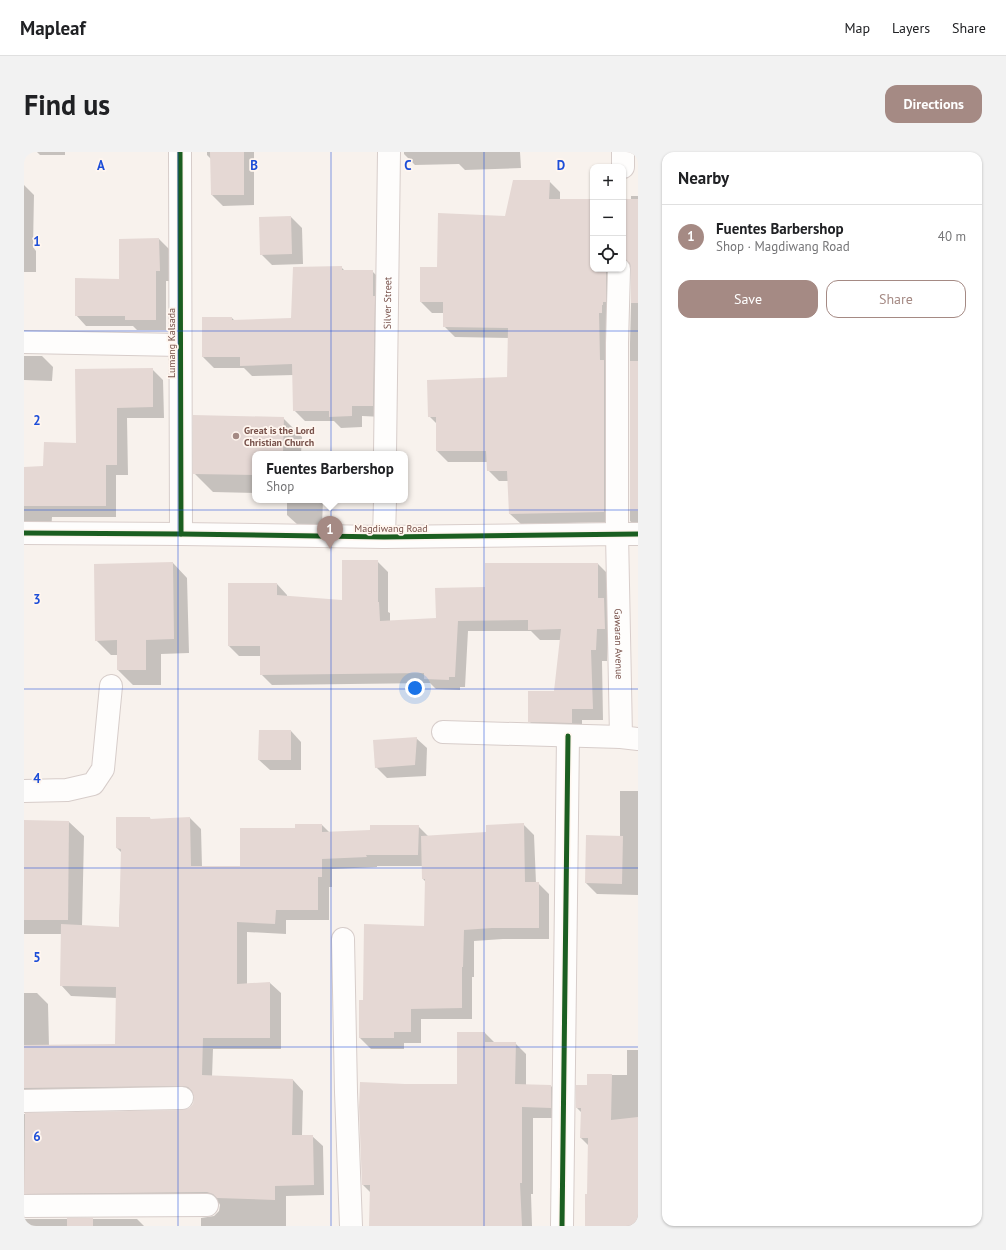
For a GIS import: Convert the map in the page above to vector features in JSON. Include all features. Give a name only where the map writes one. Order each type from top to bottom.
[{"type":"street","name":"Lumang Kalsada","points":[[180,152],[181,534]]},
{"type":"street","name":"Silver Street","points":[[385,451],[389,152]]},
{"type":"street","points":[[623,152],[623,164]]},
{"type":"street","name":"Gawaran Avenue","points":[[619,272],[618,343],[628,534],[630,738]]},
{"type":"street","points":[[24,342],[180,345]]},
{"type":"street","points":[[384,537],[385,503]]},
{"type":"street","name":"Magdiwang Road","points":[[24,533],[384,537],[628,534]]},
{"type":"street","points":[[24,791],[67,790],[93,784],[104,769],[111,686]]},
{"type":"street","points":[[443,732],[630,738]]},
{"type":"street","points":[[562,1226],[568,736]]},
{"type":"street","points":[[343,939],[346,1092],[351,1226]]},
{"type":"street","points":[[24,1100],[182,1098]]},
{"type":"street","points":[[24,1206],[207,1204]]},
{"type":"building","points":[[210,152],[244,152],[244,195],[211,195]]},
{"type":"building","points":[[513,180],[550,180],[549,199],[590,199],[590,272],[606,272],[606,302],[603,302],[602,313],[599,313],[600,360],[604,360],[604,512],[509,514],[507,471],[487,471],[486,451],[436,451],[436,417],[428,417],[427,380],[507,377],[508,328],[443,327],[443,302],[420,302],[420,267],[437,267],[438,213],[505,216]]},
{"type":"building","points":[[626,199],[638,199],[638,303],[631,303],[630,263],[626,260]]},
{"type":"building","points":[[291,216],[292,254],[260,255],[259,217]]},
{"type":"building","points":[[159,238],[160,271],[156,271],[156,320],[125,320],[125,316],[75,316],[75,278],[119,279],[119,239]]},
{"type":"building","points":[[342,266],[342,270],[373,270],[373,296],[375,296],[373,406],[352,406],[352,416],[329,417],[329,411],[293,411],[292,364],[240,366],[240,357],[202,357],[202,317],[232,317],[232,320],[291,318],[293,267]]},
{"type":"building","points":[[630,361],[638,361],[638,511],[630,511]]},
{"type":"building","points":[[153,368],[153,407],[117,408],[117,465],[106,465],[106,506],[24,506],[24,467],[43,466],[44,442],[76,443],[75,369]]},
{"type":"building","name":"Great is the Lord Christian Church","points":[[193,415],[284,417],[283,451],[252,451],[252,475],[193,474]]},
{"type":"building","points":[[342,560],[378,560],[378,602],[380,621],[436,618],[435,588],[485,587],[485,563],[598,563],[598,598],[604,598],[605,629],[597,629],[596,650],[591,650],[593,709],[572,709],[572,723],[528,722],[528,691],[554,691],[561,629],[528,630],[528,620],[458,621],[455,677],[449,677],[449,680],[424,679],[424,673],[260,675],[260,646],[228,646],[228,583],[277,583],[277,595],[342,600]]},
{"type":"building","points":[[173,562],[174,639],[146,640],[146,670],[117,670],[117,640],[95,641],[94,564]]},
{"type":"building","points":[[259,730],[291,730],[291,760],[258,760]]},
{"type":"building","points":[[417,737],[415,765],[375,768],[373,740]]},
{"type":"building","points":[[116,817],[150,817],[150,819],[190,817],[191,866],[240,866],[240,828],[295,828],[295,824],[322,824],[322,832],[370,830],[370,825],[419,825],[418,855],[366,855],[367,857],[322,859],[322,877],[318,877],[318,910],[276,910],[275,924],[237,922],[237,984],[270,982],[270,1038],[203,1038],[202,1075],[293,1079],[292,1135],[313,1135],[314,1185],[275,1186],[275,1200],[217,1198],[213,1194],[207,1192],[24,1194],[25,1113],[182,1110],[189,1108],[193,1104],[194,1098],[192,1091],[188,1087],[182,1086],[24,1088],[24,1045],[115,1044],[116,987],[60,986],[61,924],[119,927],[121,849],[116,848]]},
{"type":"building","points":[[24,820],[69,821],[68,920],[24,920]]},
{"type":"building","points":[[524,823],[525,882],[539,882],[539,928],[492,928],[464,930],[462,1008],[411,1009],[411,1032],[394,1032],[394,1038],[359,1038],[359,1000],[363,1000],[364,924],[424,926],[425,879],[422,879],[421,836],[486,832],[486,825]]},
{"type":"building","points":[[586,835],[623,836],[622,884],[585,883]]},
{"type":"building","points":[[457,1032],[485,1032],[485,1042],[516,1042],[515,1084],[551,1085],[551,1108],[522,1107],[522,1183],[520,1183],[522,1226],[369,1226],[370,1185],[362,1185],[359,1107],[360,1082],[457,1084]]},
{"type":"building","points":[[587,1074],[612,1074],[611,1120],[638,1117],[638,1226],[585,1226],[588,1138],[580,1138],[581,1108],[576,1108],[576,1085],[587,1085]]},
{"type":"building","points":[[67,1218],[93,1218],[93,1226],[67,1226]]},
{"type":"cycle path","points":[[180,152],[181,534]]},
{"type":"cycle path","points":[[24,533],[384,537],[638,534]]},
{"type":"cycle path","points":[[562,1226],[568,736]]},
{"type":"place","name":"Great is the Lord Christian Church","points":[[236,436]]},
{"type":"place","name":"Fuentes Barbershop","points":[[330,549]]}]
